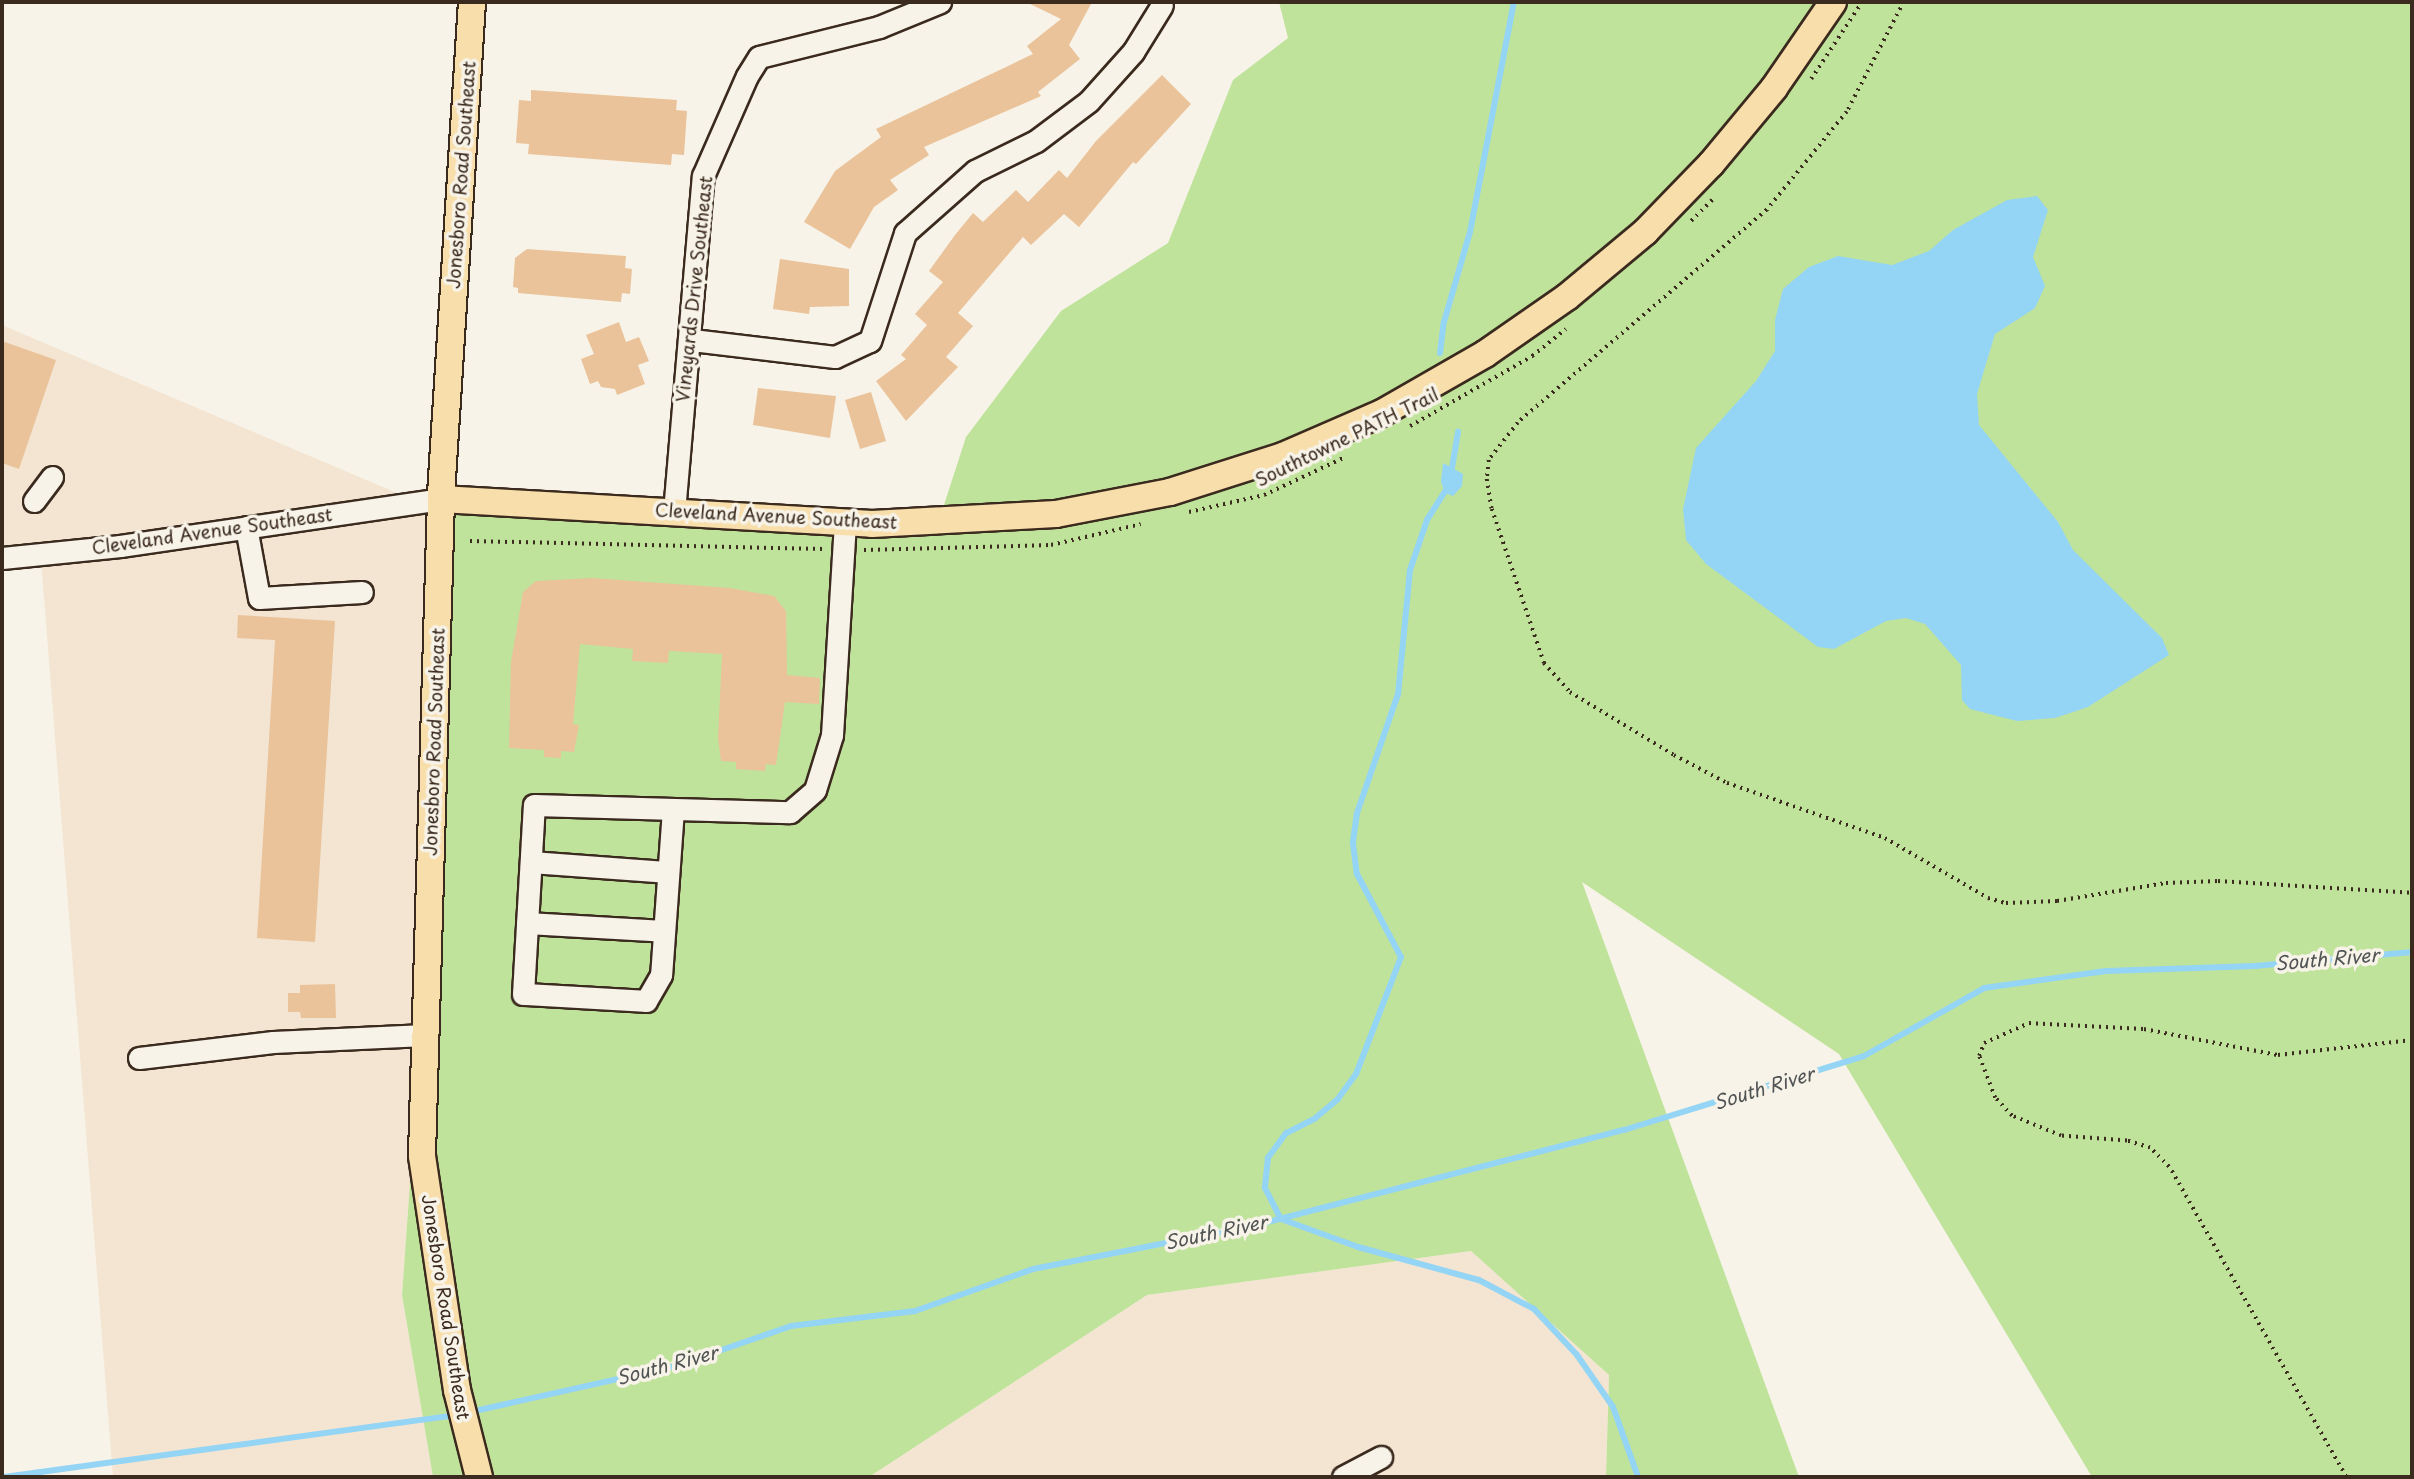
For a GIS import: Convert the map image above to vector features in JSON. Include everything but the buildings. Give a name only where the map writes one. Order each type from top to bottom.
[{"type":"main road","name":"Jonesboro Road Southeast","points":[[472,2],[441,499],[422,1156],[457,1390],[478,1475]]},
{"type":"main road","name":"Cleveland Avenue Southeast","points":[[441,499],[845,522],[1056,514],[1170,492],[1283,456],[1382,413],[1485,354],[1567,297],[1645,232],[1719,155],[1774,88],[1833,2]]},
{"type":"street","name":"Vineyards Drive Southeast","points":[[674,512],[678,434],[692,340],[703,176],[759,57],[879,27],[940,2]]},
{"type":"street","points":[[692,340],[835,357],[870,341],[905,233],[975,171],[1036,141],[1089,101],[1133,52],[1162,5]]},
{"type":"street","points":[[34,501],[52,477]]},
{"type":"street","name":"Cleveland Avenue Southeast","points":[[2,558],[441,499]]},
{"type":"street","points":[[673,809],[666,872],[661,975],[646,1001],[550,998],[523,994],[534,805],[790,812],[815,790],[832,735],[845,522]]},
{"type":"street","points":[[246,527],[259,598],[362,592]]},
{"type":"street","points":[[531,862],[666,872]]},
{"type":"street","points":[[527,923],[664,931]]},
{"type":"street","points":[[139,1058],[272,1042],[425,1035]]},
{"type":"street","points":[[1343,1477],[1381,1457]]},
{"type":"path","points":[[1806,86],[1862,2]]},
{"type":"path","points":[[1904,2],[1847,112],[1767,210],[1518,423],[1489,460],[1487,479],[1492,509],[1544,663],[1570,692],[1674,755],[1727,783],[1885,838],[1988,898],[2047,902],[2166,883],[2218,881],[2412,893]]},
{"type":"path","points":[[1688,225],[1715,196]]},
{"type":"path","name":"Southtowne PATH Trail","points":[[1406,428],[1532,356],[1575,322]]},
{"type":"path","name":"Southtowne PATH Trail","points":[[1184,514],[1264,495],[1346,456]]},
{"type":"path","points":[[470,541],[843,550],[1051,545],[1144,523]]},
{"type":"path","points":[[2346,1477],[2169,1167],[2150,1148],[2127,1141],[2061,1136],[2012,1116],[1989,1088],[1979,1056],[1984,1044],[2029,1023],[2144,1029],[2278,1055],[2412,1040]]},
{"type":"shaded area","points":[[2,325],[437,510],[431,888],[402,1295],[433,1477],[113,1477],[41,559],[2,562]]},
{"type":"shaded area","points":[[1471,1251],[1609,1375],[1606,1477],[869,1477],[1147,1295]]},
{"type":"green space","points":[[1279,2],[2412,2],[2412,1477],[2092,1477],[1839,1054],[1582,882],[1799,1477],[1606,1477],[1609,1375],[1471,1251],[1147,1295],[869,1477],[433,1477],[402,1295],[431,888],[437,509],[857,528],[943,508],[966,437],[1061,311],[1168,243],[1233,80],[1288,38]]},
{"type":"water","points":[[2037,196],[2048,210],[2033,257],[2045,286],[2035,308],[1995,334],[1977,394],[1979,425],[2058,522],[2073,550],[2162,638],[2169,655],[2088,707],[2055,718],[2017,721],[1970,709],[1962,700],[1961,665],[1925,624],[1906,618],[1886,621],[1834,649],[1818,647],[1706,564],[1686,540],[1683,509],[1696,448],[1756,381],[1775,351],[1775,320],[1783,289],[1809,267],[1838,256],[1892,265],[1929,251],[1953,230],[2007,200]]},
{"type":"water","points":[[1443,463],[1463,474],[1462,486],[1453,496],[1445,493],[1441,482]]},
{"type":"waterway","points":[[1440,353],[1444,322],[1470,232],[1514,2]]},
{"type":"waterway","points":[[1451,474],[1458,432]]},
{"type":"waterway","points":[[1449,485],[1427,520],[1410,570],[1398,694],[1357,813],[1353,843],[1357,874],[1401,957],[1356,1074],[1338,1099],[1314,1119],[1286,1133],[1268,1158],[1265,1188],[1281,1219],[1358,1247],[1479,1280],[1534,1309],[1577,1355],[1613,1407],[1638,1477]]},
{"type":"waterway","name":"South River","points":[[470,1412],[672,1367],[791,1326],[915,1311],[1033,1269],[1248,1227],[1624,1130],[1864,1056],[1984,988],[2106,971],[2255,966],[2412,952]]},
{"type":"waterway","name":"South River","points":[[4,1477],[456,1415]]}]
